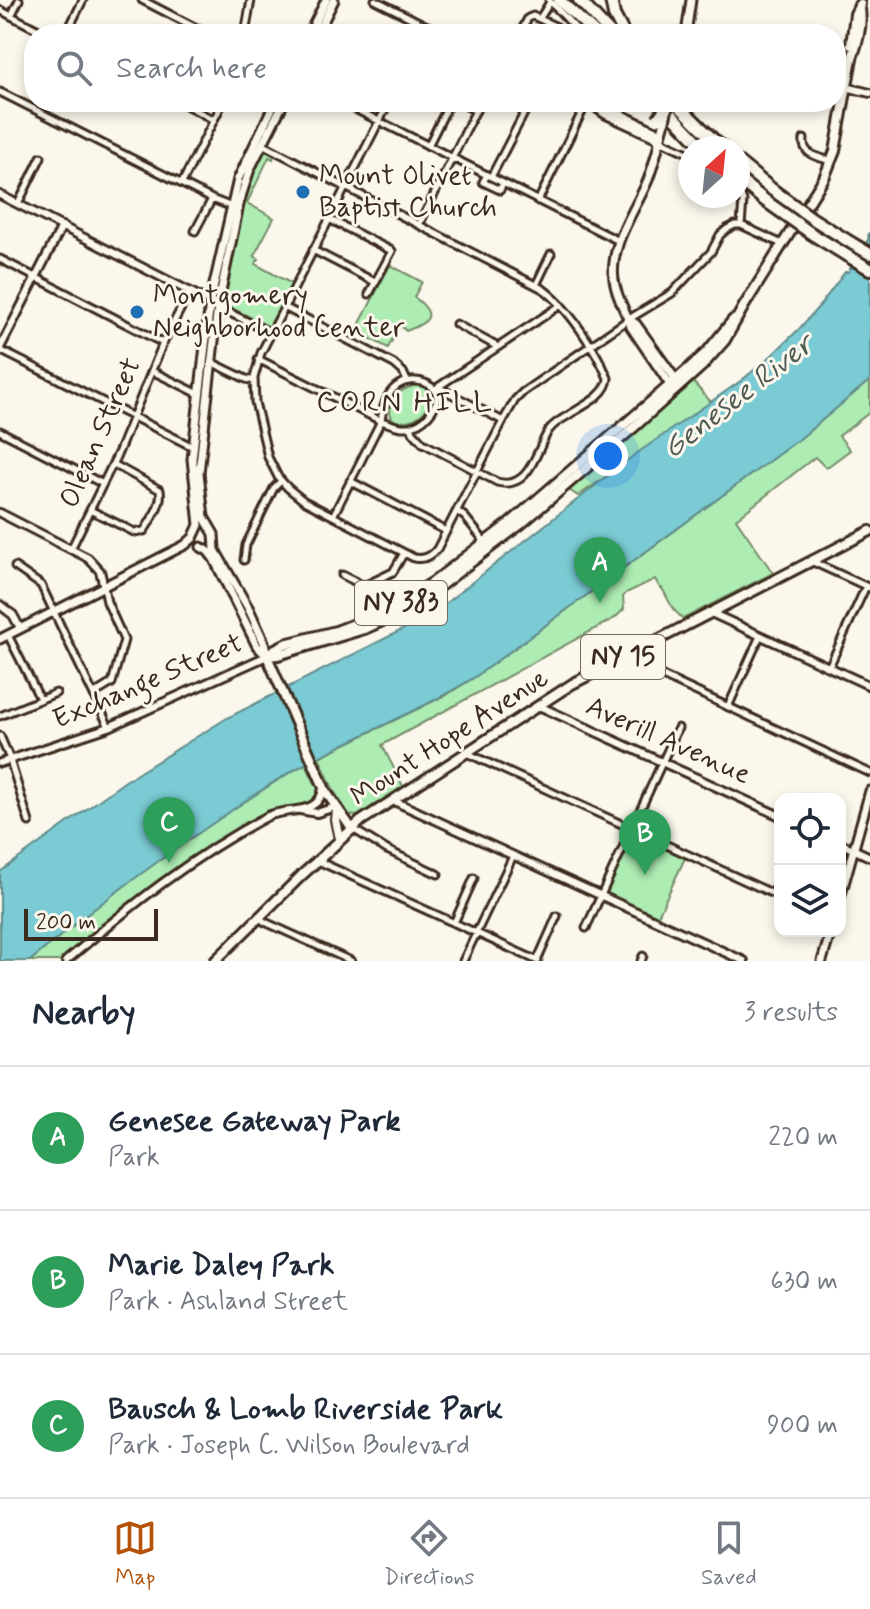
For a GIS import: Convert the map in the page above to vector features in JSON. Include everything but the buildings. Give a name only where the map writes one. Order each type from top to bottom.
[{"type":"highway","points":[[556,0],[584,24]]},
{"type":"highway","points":[[579,0],[602,24]]},
{"type":"highway","points":[[611,0],[618,24]]},
{"type":"highway","points":[[612,112],[656,133],[660,141]]},
{"type":"highway","points":[[665,112],[690,134]]},
{"type":"highway","points":[[634,123],[649,126],[661,122],[666,112]]},
{"type":"highway","points":[[669,112],[690,134]]},
{"type":"highway","points":[[683,112],[710,136]]},
{"type":"highway","points":[[692,112],[713,136]]},
{"type":"highway","points":[[750,171],[813,219],[870,254]]},
{"type":"highway","points":[[750,189],[812,234],[870,269]]},
{"type":"main road","points":[[314,24],[326,0]]},
{"type":"main road","points":[[323,24],[334,0]]},
{"type":"main road","points":[[687,24],[691,0]]},
{"type":"main road","name":"NY 383","points":[[846,87],[860,2]]},
{"type":"main road","points":[[139,570],[189,543],[200,521],[193,481],[193,447],[214,304],[235,207],[271,112]]},
{"type":"main road","points":[[259,143],[278,112]]},
{"type":"main road","name":"NY 383","points":[[267,656],[279,646],[367,620],[397,605],[488,546],[528,519],[675,385],[706,362],[725,340],[824,178],[832,162],[841,112]]},
{"type":"main road","points":[[661,122],[660,141],[649,177],[619,241],[614,279],[632,329],[675,385]]},
{"type":"main road","points":[[214,304],[200,455],[199,479],[204,517],[214,536],[215,550],[266,645],[267,656],[322,783],[352,829]]},
{"type":"main road","points":[[196,533],[204,528],[214,536]]},
{"type":"main road","name":"Mount Hope Avenue","points":[[215,961],[352,829],[572,684],[870,531]]},
{"type":"main road","points":[[196,533],[196,541],[214,559],[257,646],[267,656]]},
{"type":"main road","points":[[4,637],[191,547],[210,546],[214,536]]},
{"type":"main road","name":"NY 383","points":[[267,656],[341,637],[387,619],[429,594],[488,546]]},
{"type":"main road","points":[[846,877],[870,791]]},
{"type":"main road","points":[[336,808],[340,839]]},
{"type":"main road","points":[[822,961],[829,937]]},
{"type":"street","points":[[11,16],[19,0]]},
{"type":"street","points":[[71,24],[83,0]]},
{"type":"street","points":[[142,0],[189,24]]},
{"type":"street","points":[[247,24],[251,0]]},
{"type":"street","points":[[375,0],[424,24]]},
{"type":"street","points":[[540,18],[556,0],[574,24]]},
{"type":"street","points":[[0,10],[27,24]]},
{"type":"street","points":[[525,24],[533,16],[551,24]]},
{"type":"street","points":[[846,87],[870,93]]},
{"type":"street","points":[[0,92],[24,104]]},
{"type":"street","points":[[40,112],[212,199],[235,207]]},
{"type":"street","points":[[199,112],[214,120]]},
{"type":"street","points":[[182,184],[218,112]]},
{"type":"street","points":[[361,112],[489,176]]},
{"type":"street","points":[[384,112],[258,359],[254,381],[255,402],[268,457],[281,481],[300,498],[416,559],[428,557],[435,551],[519,396],[678,288],[727,229],[741,225],[782,244]]},
{"type":"street","points":[[428,146],[445,112]]},
{"type":"street","points":[[419,225],[475,112]]},
{"type":"street","points":[[524,112],[483,182],[500,190],[503,183],[619,241]]},
{"type":"street","points":[[538,201],[582,112]]},
{"type":"street","points":[[601,112],[678,149]]},
{"type":"street","points":[[804,139],[803,146],[807,152],[832,162]]},
{"type":"street","points":[[259,143],[550,294],[590,346],[609,381],[604,390],[552,426],[527,473],[509,484],[423,443],[411,426]]},
{"type":"street","points":[[18,204],[41,157]]},
{"type":"street","points":[[0,195],[271,333]]},
{"type":"street","points":[[195,231],[212,199]]},
{"type":"street","points":[[741,225],[742,208]]},
{"type":"street","points":[[329,219],[392,251],[369,294]]},
{"type":"street","points":[[62,226],[0,349],[193,447]]},
{"type":"street","points":[[313,250],[375,282]]},
{"type":"street","points":[[536,285],[551,254]]},
{"type":"street","points":[[0,259],[163,343]]},
{"type":"street","name":"Olean Street","points":[[71,549],[113,464],[163,343],[190,291]]},
{"type":"street","points":[[436,388],[561,305]]},
{"type":"street","points":[[284,307],[394,364],[407,381]]},
{"type":"street","points":[[456,324],[498,347]]},
{"type":"street","points":[[258,359],[381,421],[399,427],[411,426],[425,419],[438,400],[436,388]]},
{"type":"street","points":[[211,362],[254,381]]},
{"type":"street","points":[[152,371],[199,394]]},
{"type":"street","points":[[333,516],[381,421],[389,394],[398,385],[421,381],[503,421]]},
{"type":"street","points":[[0,431],[103,484]]},
{"type":"street","points":[[90,510],[134,532],[144,531],[160,501],[162,495],[156,486],[113,464]]},
{"type":"street","points":[[244,560],[246,545],[281,481]]},
{"type":"street","points":[[350,481],[446,531]]},
{"type":"street","points":[[457,511],[467,518],[488,546]]},
{"type":"street","points":[[0,513],[71,549],[95,564],[102,575],[107,602],[124,640],[112,683],[94,694]]},
{"type":"street","points":[[342,575],[362,585],[368,584],[394,571],[404,553]]},
{"type":"street","points":[[810,561],[868,587],[829,667]]},
{"type":"street","points":[[15,567],[40,583],[109,727]]},
{"type":"street","points":[[0,605],[13,615],[20,628]]},
{"type":"street","points":[[709,612],[870,686]]},
{"type":"street","points":[[728,707],[760,636]]},
{"type":"street","points":[[4,637],[40,699]]},
{"type":"street","name":"Exchange Street","points":[[0,763],[109,727],[267,656]]},
{"type":"street","points":[[623,657],[870,773]]},
{"type":"street","points":[[0,716],[56,693]]},
{"type":"street","name":"Averill Avenue","points":[[539,706],[774,813]]},
{"type":"street","points":[[586,928],[678,728]]},
{"type":"street","points":[[0,736],[29,822]]},
{"type":"street","points":[[467,753],[774,894]]},
{"type":"street","points":[[300,810],[319,802],[322,783]]},
{"type":"street","points":[[394,801],[744,961]]},
{"type":"street","points":[[66,961],[192,861],[268,816],[286,810],[317,813],[336,808]]},
{"type":"street","points":[[352,829],[438,874]]},
{"type":"street","points":[[846,846],[870,857]]},
{"type":"street","points":[[463,961],[513,856]]},
{"type":"street","points":[[318,861],[537,961],[557,916]]},
{"type":"street","points":[[454,923],[474,878]]},
{"type":"street","points":[[260,918],[351,961]]},
{"type":"green space","points":[[264,151],[274,156],[273,159],[269,157],[247,203],[274,218],[254,256],[259,259],[255,264],[292,284],[269,327],[222,303],[243,202]]},
{"type":"green space","points":[[390,265],[422,282],[414,297],[422,303],[428,317],[406,331],[400,325],[388,348],[356,331]]},
{"type":"green space","points":[[870,380],[870,412],[839,436],[850,450],[826,468],[815,457],[736,519],[773,573],[683,619],[673,609],[655,579],[626,593],[623,597],[624,609],[615,618],[382,745],[405,790],[388,796],[357,816],[349,815],[319,757],[446,695],[475,677],[802,437]]},
{"type":"green space","points":[[693,382],[712,403],[578,496],[569,490]]},
{"type":"green space","points":[[419,385],[432,394],[429,404],[411,420],[395,421],[390,413],[393,399],[404,389]]},
{"type":"green space","points":[[305,763],[319,791],[315,800],[318,801],[259,816],[156,883],[61,961],[30,961],[164,857]]},
{"type":"green space","points":[[632,833],[685,858],[657,918],[604,893]]},
{"type":"water","name":"Genesee River","points":[[870,232],[870,380],[802,437],[475,677],[272,784],[144,872],[30,961],[0,961],[0,872],[124,782],[227,718],[406,628],[447,602],[633,456],[742,380],[771,356],[848,272]]},
{"type":"place","name":"Mount Olivet Baptist Church","points":[[303,192]]},
{"type":"place","name":"Montgomery Neighborhood Center","points":[[137,312]]},
{"type":"place","name":"Genesee Gateway Park","points":[[600,603]]},
{"type":"place","name":"Bausch & Lomb Riverside Park","points":[[169,863]]},
{"type":"place","name":"Marie Daley Park","points":[[645,875]]},
{"type":"district","name":"CORN HILL","points":[[405,402]]}]
